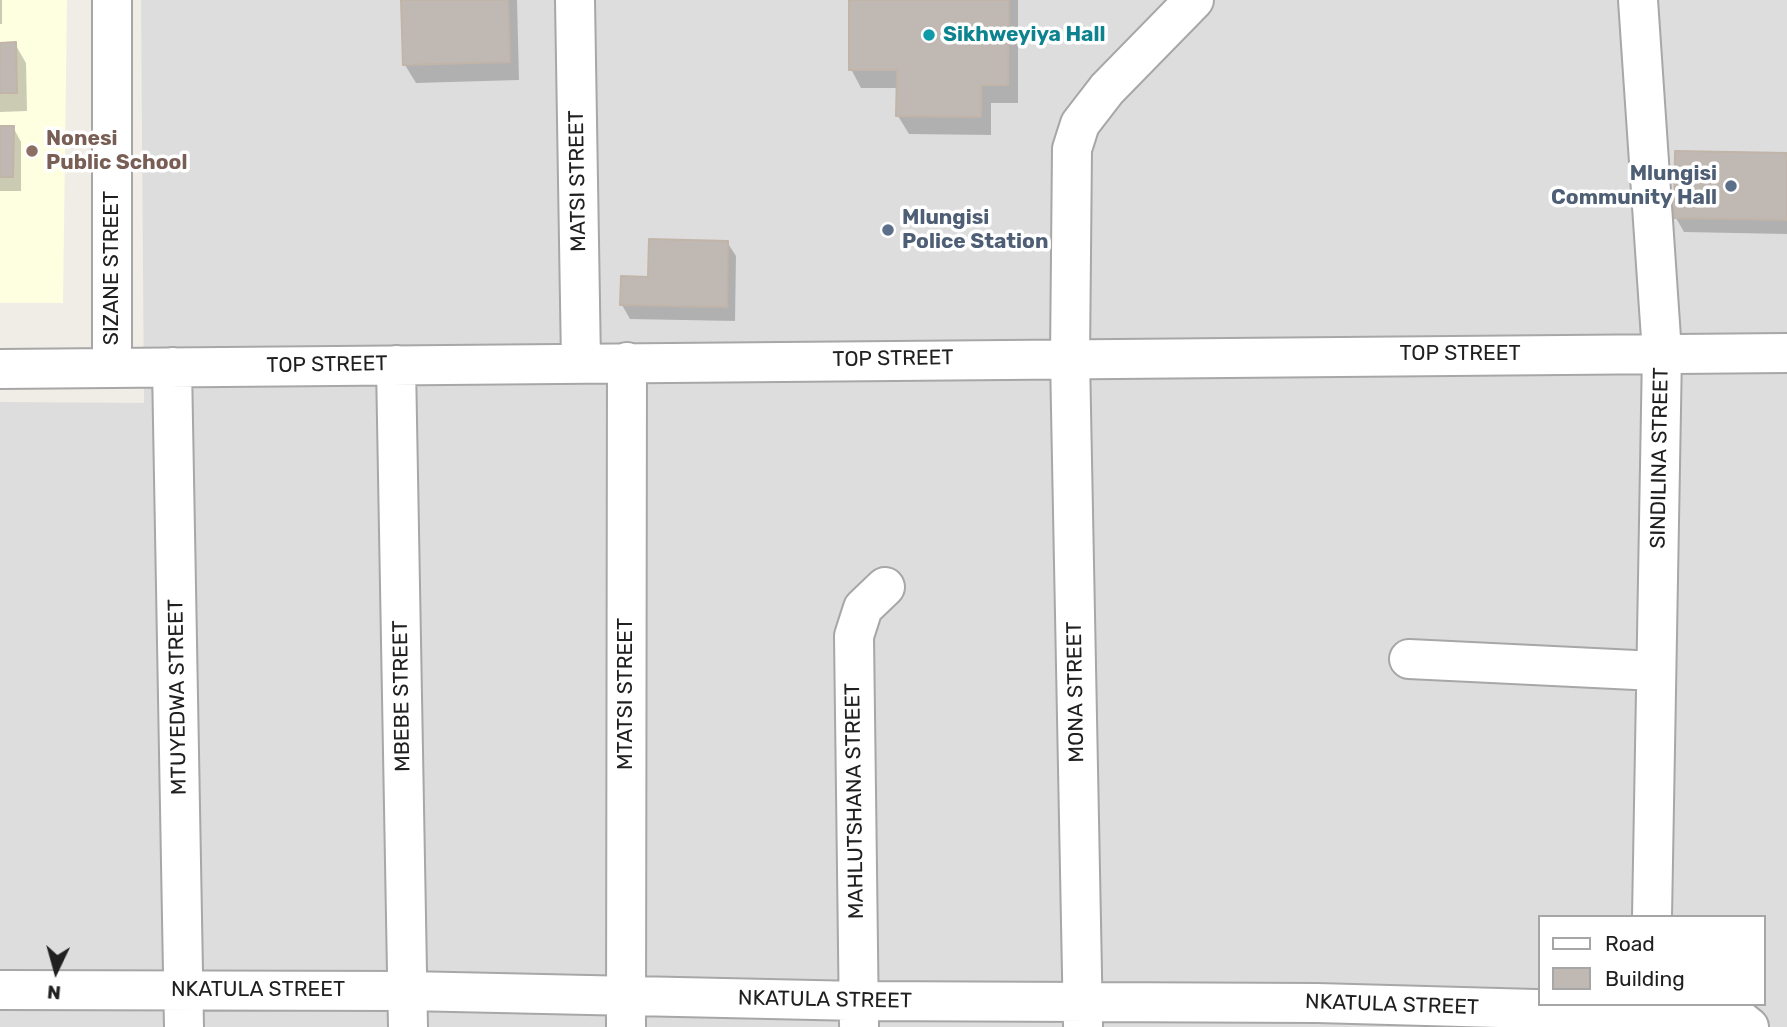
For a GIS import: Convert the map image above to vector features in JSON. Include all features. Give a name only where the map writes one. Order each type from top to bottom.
[{"type":"street","name":"SIZANE STREET","points":[[112,0],[113,368]]},
{"type":"street","name":"MATSI STREET","points":[[575,0],[581,362]]},
{"type":"street","name":"MONA STREET","points":[[1082,1014],[1070,358],[1072,149],[1080,124],[1107,89],[1194,0]]},
{"type":"street","name":"SINDILINA STREET","points":[[1638,0],[1662,353],[1652,915]]},
{"type":"street","name":"TOP STREET","points":[[0,369],[1787,353]]},
{"type":"street","name":"MTATSI STREET","points":[[626,1012],[627,362]]},
{"type":"street","name":"MBEBE STREET","points":[[396,365],[408,1009]]},
{"type":"street","name":"MTUYEDWA STREET","points":[[172,367],[184,1027]]},
{"type":"street","name":"MAHLUTSHANA STREET","points":[[859,1014],[854,636],[863,608],[886,587]]},
{"type":"street","points":[[1409,659],[1656,670]]},
{"type":"street","name":"NKATULA STREET","points":[[0,990],[184,990],[408,1009],[626,1012],[1524,1018],[1650,1008],[1727,1016],[1749,1027]]},
{"type":"shaded area","name":"Nonesi Public School","points":[[0,0],[67,0],[63,303],[0,303]]},
{"type":"shaded area","points":[[141,0],[1787,0],[1787,1027],[0,1027],[0,402],[144,403]]},
{"type":"building","points":[[401,0],[508,0],[510,62],[403,65]]},
{"type":"building","name":"Sikhweyiya Hall","points":[[849,0],[1009,0],[1008,85],[981,85],[981,117],[896,116],[897,70],[849,70]]},
{"type":"building","points":[[16,42],[17,93],[0,93],[0,43]]},
{"type":"building","points":[[0,126],[14,126],[13,177],[0,177]]},
{"type":"building","name":"Mlungisi Community Hall","points":[[1675,151],[1787,153],[1787,220],[1674,218]]},
{"type":"building","points":[[649,239],[728,241],[727,307],[620,305],[621,276],[648,277]]},
{"type":"place","name":"Sikhweyiya Hall","points":[[929,35]]},
{"type":"place","name":"Nonesi Public School","points":[[32,151]]},
{"type":"place","name":"Mlungisi Community Hall","points":[[1731,186]]},
{"type":"place","name":"Mlungisi Police Station","points":[[888,230]]}]
